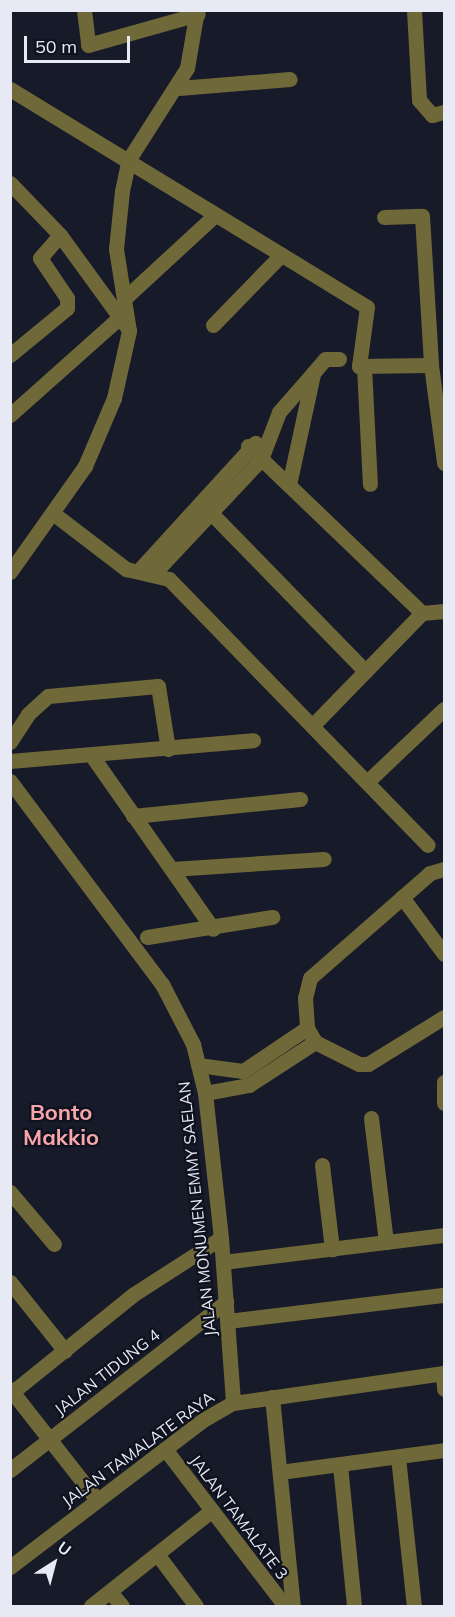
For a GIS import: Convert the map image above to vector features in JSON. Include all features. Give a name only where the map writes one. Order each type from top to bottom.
[{"type":"street","points":[[10,572],[54,514],[103,427],[129,331],[116,232],[129,159],[178,88],[194,46],[198,12],[88,45],[84,10]]},
{"type":"street","points":[[414,10],[419,100],[432,115],[444,112]]},
{"type":"street","points":[[178,88],[290,79]]},
{"type":"street","points":[[10,89],[129,159],[214,216],[369,310],[362,367],[370,484]]},
{"type":"street","points":[[10,183],[60,235],[129,331]]},
{"type":"street","points":[[125,298],[214,216]]},
{"type":"street","points":[[384,217],[422,216],[431,364],[444,463]]},
{"type":"street","points":[[10,355],[67,308],[67,298],[40,258],[60,235]]},
{"type":"street","points":[[213,325],[281,255]]},
{"type":"street","points":[[10,415],[118,318]]},
{"type":"street","points":[[147,571],[211,513],[261,459],[266,438],[279,412],[325,359],[339,359]]},
{"type":"street","points":[[362,367],[431,364]]},
{"type":"street","points":[[289,485],[313,373]]},
{"type":"street","points":[[147,571],[248,446],[266,438]]},
{"type":"street","points":[[248,446],[422,613]]},
{"type":"street","points":[[211,513],[365,671]]},
{"type":"street","points":[[54,514],[126,569],[147,571],[193,602],[428,845]]},
{"type":"street","points":[[312,726],[422,613],[444,611]]},
{"type":"street","points":[[10,742],[28,714],[48,696],[158,687],[168,748]]},
{"type":"street","points":[[368,781],[444,709]]},
{"type":"street","points":[[10,761],[92,756],[253,740]]},
{"type":"street","points":[[92,756],[213,929]]},
{"type":"street","name":"JALAN MONUMEN EMMY SAELAN","points":[[10,781],[162,984],[183,1020],[205,1093],[221,1238],[233,1403]]},
{"type":"street","points":[[133,816],[300,799]]},
{"type":"street","points":[[172,869],[324,859]]},
{"type":"street","points":[[444,869],[430,873],[310,978],[307,1028],[315,1042],[352,1062],[368,1064],[444,1017]]},
{"type":"street","points":[[402,897],[444,954]]},
{"type":"street","points":[[147,937],[213,929],[272,917]]},
{"type":"street","points":[[246,1078],[307,1028]]},
{"type":"street","points":[[205,1093],[246,1078],[315,1042]]},
{"type":"street","points":[[198,1065],[246,1078]]},
{"type":"street","points":[[444,1082],[444,1103]]},
{"type":"street","points":[[371,1118],[386,1242]]},
{"type":"street","points":[[322,1165],[332,1249]]},
{"type":"street","points":[[10,1192],[54,1244]]},
{"type":"street","points":[[223,1262],[444,1235]]},
{"type":"street","points":[[97,1500],[11,1392],[134,1294],[221,1238]]},
{"type":"street","points":[[10,1282],[65,1351]]},
{"type":"street","points":[[228,1322],[444,1295]]},
{"type":"street","name":"JALAN TIDUNG 4","points":[[10,1470],[226,1302]]},
{"type":"street","name":"JALAN TAMALATE RAYA","points":[[10,1567],[165,1449],[233,1403],[444,1378]]},
{"type":"street","points":[[272,1397],[293,1606]]},
{"type":"street","name":"JALAN TAMALATE 3","points":[[165,1449],[285,1606]]},
{"type":"street","points":[[280,1472],[444,1450]]},
{"type":"street","points":[[398,1457],[414,1606]]},
{"type":"street","points":[[340,1465],[354,1606]]},
{"type":"street","points":[[91,1606],[212,1510]]},
{"type":"street","points":[[157,1554],[196,1606]]},
{"type":"street","points":[[110,1592],[122,1606]]},
{"type":"district","name":"Bonto Makkio","points":[[61,1124]]}]
